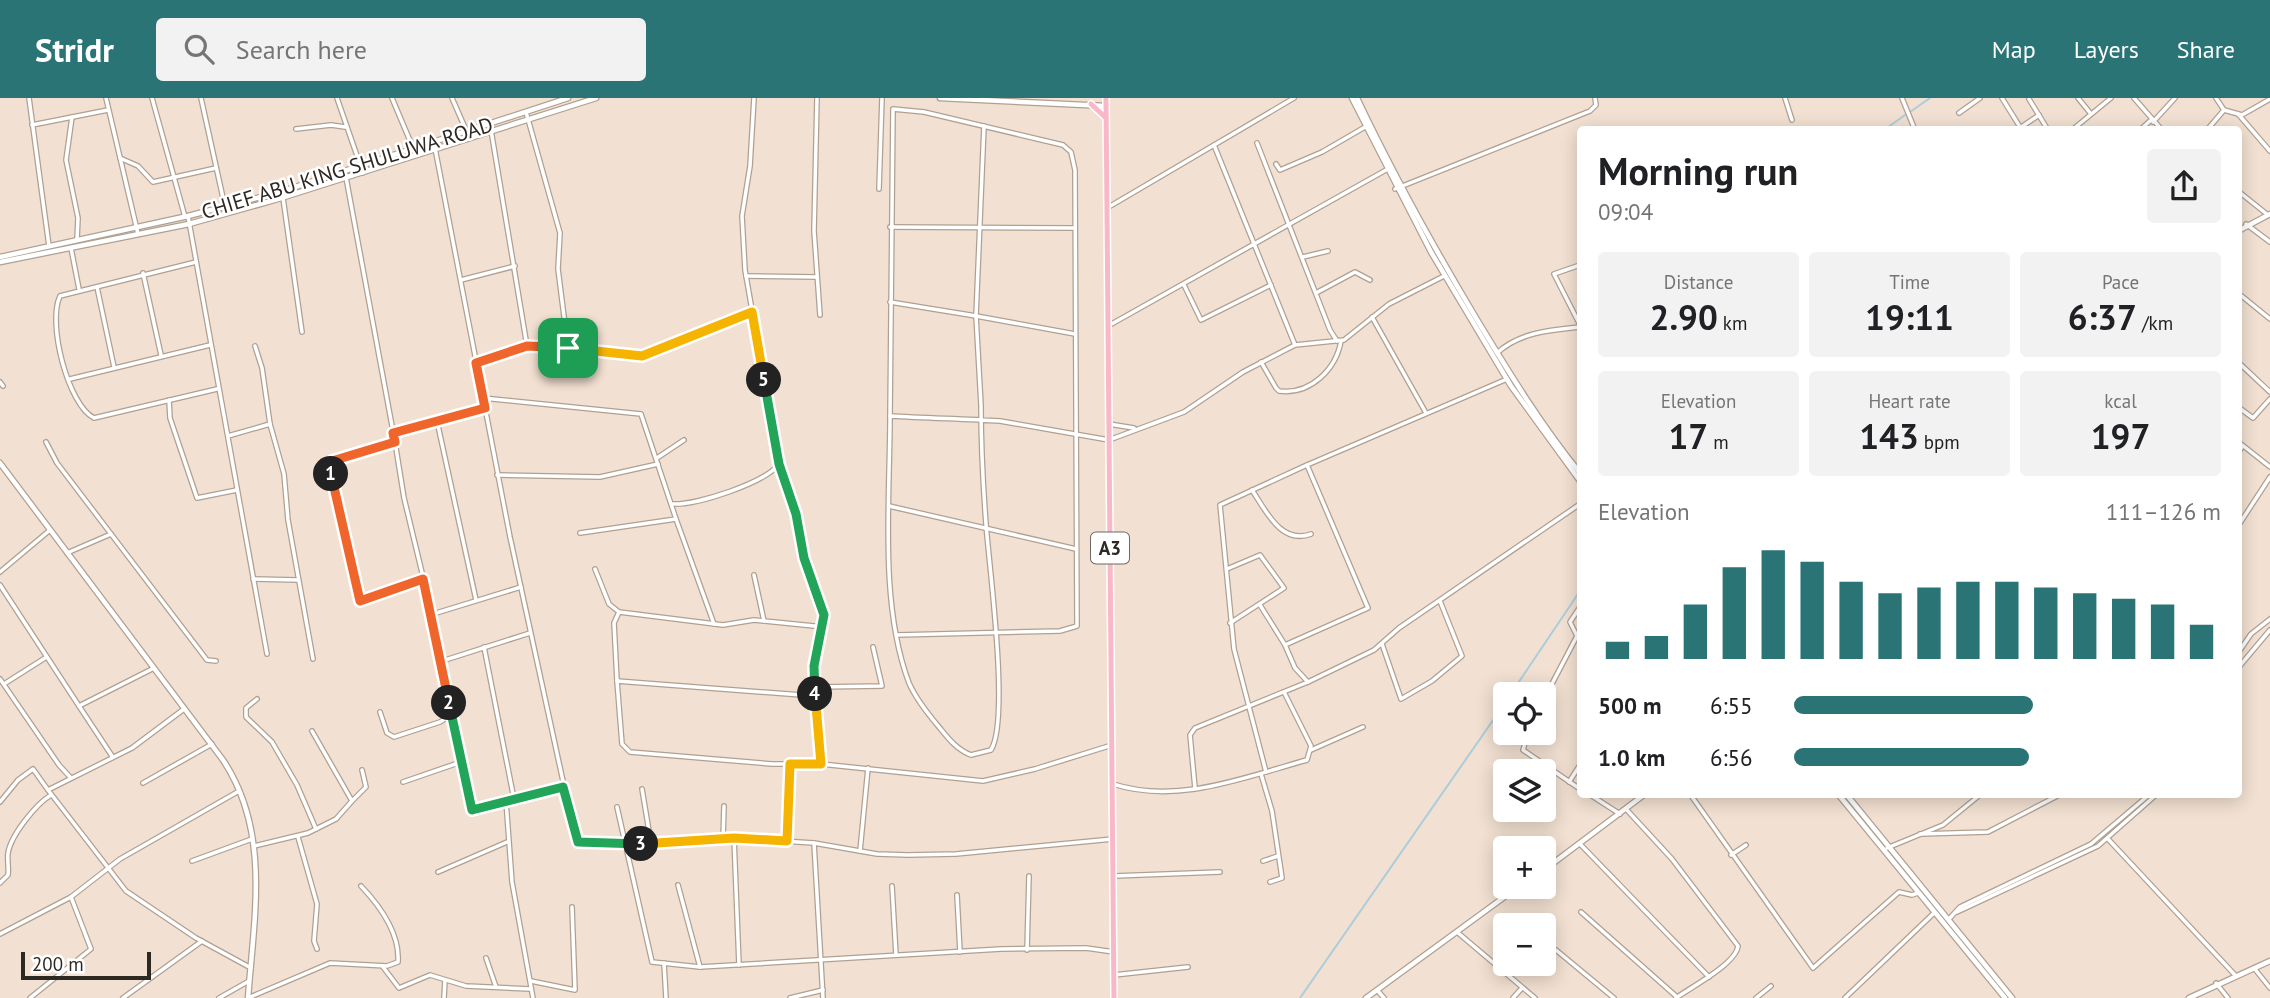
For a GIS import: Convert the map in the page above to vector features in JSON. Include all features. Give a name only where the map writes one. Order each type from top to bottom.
[{"type":"highway","name":"A3","points":[[1106,98],[1114,998]]},
{"type":"highway","points":[[1091,104],[1106,118]]},
{"type":"street","points":[[29,98],[49,246]]},
{"type":"street","points":[[106,98],[138,234]]},
{"type":"street","points":[[152,98],[173,177],[189,223],[267,654]]},
{"type":"street","points":[[201,98],[225,207]]},
{"type":"street","points":[[0,262],[189,223],[347,179],[362,170],[337,98]]},
{"type":"street","points":[[392,98],[415,152]]},
{"type":"street","points":[[452,98],[468,134]]},
{"type":"street","name":"CHIEF ABU KING SHULUWA ROAD","points":[[0,257],[186,217],[345,172],[362,170],[568,98]]},
{"type":"street","points":[[527,346],[491,127],[596,98]]},
{"type":"street","points":[[754,98],[750,166],[742,216],[746,276],[779,464],[796,514],[804,558],[824,615],[824,626],[814,666],[821,764]]},
{"type":"street","points":[[817,98],[814,192],[816,277],[820,315]]},
{"type":"street","points":[[880,189],[882,98]]},
{"type":"street","points":[[940,98],[1106,106]]},
{"type":"street","points":[[1107,208],[1294,98]]},
{"type":"street","points":[[1352,98],[1386,170],[1497,353],[1577,469]]},
{"type":"street","points":[[1357,98],[1398,187],[1444,276],[1507,379],[1577,477]]},
{"type":"street","points":[[1398,187],[1590,111],[1596,105],[1595,98]]},
{"type":"street","points":[[1785,98],[1792,120]]},
{"type":"street","points":[[1902,98],[1913,126]]},
{"type":"street","points":[[1959,113],[1980,98]]},
{"type":"street","points":[[2002,98],[2017,126]]},
{"type":"street","points":[[2078,98],[2091,114]]},
{"type":"street","points":[[2077,126],[2111,98]]},
{"type":"street","points":[[2134,98],[2158,126]]},
{"type":"street","points":[[2145,126],[2175,98]]},
{"type":"street","points":[[2216,98],[2224,110],[2239,115],[2270,151]]},
{"type":"street","points":[[2029,99],[2046,126]]},
{"type":"street","points":[[2239,115],[2270,99]]},
{"type":"street","points":[[897,635],[956,631],[995,633],[1076,628],[1074,170],[1071,152],[1063,145],[1049,141],[984,126],[907,109],[893,109],[889,506],[897,635],[909,682],[917,697],[951,741],[963,752],[979,755],[991,750],[996,737],[995,633],[986,526],[976,316],[984,126]]},
{"type":"street","points":[[32,125],[108,110]]},
{"type":"street","points":[[2210,126],[2224,110]]},
{"type":"street","points":[[526,112],[560,233],[558,269],[568,348]]},
{"type":"street","points":[[2021,126],[2039,115]]},
{"type":"street","points":[[72,117],[66,160],[78,218],[78,240]]},
{"type":"street","points":[[296,129],[331,125],[345,127]]},
{"type":"street","points":[[1276,164],[1280,170],[1294,166],[1365,127]]},
{"type":"street","points":[[1257,143],[1332,335],[1339,341]]},
{"type":"street","points":[[1214,145],[1295,345]]},
{"type":"street","points":[[435,146],[497,475],[576,841],[651,844],[734,838],[814,843],[860,851],[956,854],[1113,839]]},
{"type":"street","points":[[120,158],[138,166],[153,182],[216,168]]},
{"type":"street","points":[[1108,326],[1386,170]]},
{"type":"street","points":[[345,172],[404,498],[432,614],[439,662],[472,810],[563,787]]},
{"type":"street","points":[[2242,194],[2269,215]]},
{"type":"street","points":[[283,198],[302,332]]},
{"type":"street","points":[[2242,228],[2269,215]]},
{"type":"street","points":[[2246,224],[2270,242]]},
{"type":"street","points":[[890,227],[1074,228]]},
{"type":"street","points":[[71,248],[79,289]]},
{"type":"street","points":[[1302,257],[1328,251]]},
{"type":"street","points":[[197,262],[143,273],[60,296],[57,302],[57,348],[87,413],[94,418],[217,389]]},
{"type":"street","points":[[461,280],[515,266]]},
{"type":"street","points":[[1577,266],[1553,274],[1577,320]]},
{"type":"street","points":[[1316,293],[1356,272],[1370,280]]},
{"type":"street","points":[[143,273],[161,355]]},
{"type":"street","points":[[746,276],[816,277]]},
{"type":"street","points":[[890,416],[981,420],[1109,440],[1184,412],[1207,394],[1295,345],[1339,341],[1396,300],[1444,276]]},
{"type":"street","points":[[1184,285],[1200,320],[1271,284]]},
{"type":"street","points":[[97,286],[114,367]]},
{"type":"street","points":[[2242,296],[2270,319]]},
{"type":"street","points":[[889,302],[1075,334]]},
{"type":"street","points":[[476,363],[527,346],[642,356],[752,312]]},
{"type":"street","points":[[1372,317],[1426,413]]},
{"type":"street","points":[[1497,353],[1513,340],[1526,335],[1577,326]]},
{"type":"street","points":[[1329,342],[1332,335]]},
{"type":"street","points":[[1261,362],[1279,391],[1293,391],[1322,377],[1338,356],[1339,341]]},
{"type":"street","points":[[70,379],[210,345]]},
{"type":"street","points":[[255,346],[262,368],[270,424],[284,474],[298,580],[313,659]]},
{"type":"street","points":[[2242,366],[2270,392]]},
{"type":"street","points":[[1270,882],[1282,879],[1251,705],[1238,668],[1230,623],[1220,505],[1507,379]]},
{"type":"street","points":[[483,398],[566,409],[639,413],[646,425],[709,617],[714,624]]},
{"type":"street","points":[[2242,410],[2253,418],[2270,398]]},
{"type":"street","points":[[169,400],[170,418],[197,498],[237,490]]},
{"type":"street","points":[[393,433],[485,408]]},
{"type":"street","points":[[437,421],[476,600]]},
{"type":"street","points":[[228,436],[270,424]]},
{"type":"street","points":[[1109,424],[1136,428]]},
{"type":"street","points":[[657,458],[684,440]]},
{"type":"street","points":[[46,442],[58,463],[207,660],[216,661]]},
{"type":"street","points":[[395,442],[331,462],[345,547],[362,602],[423,579]]},
{"type":"street","points":[[2242,445],[2270,467]]},
{"type":"street","points":[[0,463],[212,744],[241,790],[254,838],[257,903],[248,998],[330,963],[395,965],[399,960],[393,928],[375,900],[361,886]]},
{"type":"street","points":[[497,475],[600,477],[659,464]]},
{"type":"street","points":[[774,471],[779,464]]},
{"type":"street","points":[[1285,645],[1368,608],[1307,465]]},
{"type":"street","points":[[674,512],[685,505],[774,471],[783,473]]},
{"type":"street","points":[[2242,520],[2270,477]]},
{"type":"street","points":[[1252,489],[1285,533],[1298,537],[1311,534]]},
{"type":"street","points":[[673,504],[685,505]]},
{"type":"street","points":[[889,506],[986,526],[1076,549]]},
{"type":"street","points":[[1195,788],[1191,732],[1284,692],[1382,644],[1399,628],[1577,506]]},
{"type":"street","points":[[580,533],[676,519]]},
{"type":"street","points":[[0,572],[50,530]]},
{"type":"street","points":[[67,553],[111,534]]},
{"type":"street","points":[[1227,569],[1255,556],[1262,556],[1284,590],[1230,623]]},
{"type":"street","points":[[595,569],[609,604],[620,612],[728,626],[764,621],[824,626]]},
{"type":"street","points":[[754,575],[764,621]]},
{"type":"street","points":[[253,579],[298,580]]},
{"type":"street","points":[[0,585],[45,658],[112,757]]},
{"type":"street","points":[[432,614],[521,587]]},
{"type":"street","points":[[1382,644],[1401,699],[1432,681],[1462,656],[1440,601]]},
{"type":"street","points":[[1260,605],[1304,682]]},
{"type":"street","points":[[620,612],[614,623],[625,750],[868,768],[983,781],[1035,769],[1112,745]]},
{"type":"street","points":[[1553,682],[1577,636],[1570,622],[1577,612]]},
{"type":"street","points":[[705,623],[709,617]]},
{"type":"street","points":[[2242,647],[2251,634],[2270,619]]},
{"type":"street","points":[[2242,663],[2270,630]]},
{"type":"street","points":[[439,662],[530,633]]},
{"type":"street","points":[[484,647],[514,799]]},
{"type":"street","points":[[815,687],[882,686],[873,647]]},
{"type":"street","points":[[4,684],[45,658]]},
{"type":"street","points":[[79,706],[154,668]]},
{"type":"street","points":[[0,678],[59,765],[71,777]]},
{"type":"street","points":[[617,681],[815,696]]},
{"type":"street","points":[[1284,692],[1311,750]]},
{"type":"street","points":[[257,699],[246,708],[246,717],[272,742],[304,799],[316,829]]},
{"type":"street","points":[[48,790],[132,748],[184,709]]},
{"type":"street","points":[[380,712],[387,733],[394,737],[440,722],[452,715]]},
{"type":"street","points":[[440,722],[453,723]]},
{"type":"street","points":[[1113,784],[1143,792],[1229,784],[1307,760],[1311,750],[1363,727]]},
{"type":"street","points":[[312,731],[352,801]]},
{"type":"street","points":[[143,783],[212,744]]},
{"type":"street","points":[[1524,745],[1523,750],[1577,787]]},
{"type":"street","points":[[403,782],[461,762]]},
{"type":"street","points":[[787,841],[790,764]]},
{"type":"street","points":[[860,851],[868,768]]},
{"type":"street","points":[[0,802],[18,780],[33,769],[133,898],[251,968]]},
{"type":"street","points":[[254,846],[298,837],[336,819],[366,787],[362,770]]},
{"type":"street","points":[[1569,782],[1577,770]]},
{"type":"street","points":[[642,789],[651,844]]},
{"type":"street","points":[[0,934],[71,897],[134,850],[241,790]]},
{"type":"street","points":[[0,883],[8,875],[8,856],[15,837],[32,808],[51,795]]},
{"type":"street","points":[[1595,798],[1620,814]]},
{"type":"street","points":[[1556,861],[1640,798]]},
{"type":"street","points":[[1693,798],[1813,968],[1899,892],[1912,895],[1918,893]]},
{"type":"street","points":[[1842,798],[1886,848],[2005,998]]},
{"type":"street","points":[[1849,798],[1934,913],[2012,998]]},
{"type":"street","points":[[1886,848],[1943,825],[1976,798]]},
{"type":"street","points":[[1920,834],[1988,832],[2053,798]]},
{"type":"street","points":[[2106,837],[2146,798]]},
{"type":"street","points":[[1945,922],[1956,912],[2081,856],[2152,798]]},
{"type":"street","points":[[506,801],[508,842],[533,998]]},
{"type":"street","points":[[723,839],[724,806]]},
{"type":"street","points":[[617,807],[649,959],[699,967],[960,952],[1086,948],[1114,952]]},
{"type":"street","points":[[1581,912],[1676,998],[1738,952],[1738,944],[1672,859],[1626,809]]},
{"type":"street","points":[[298,837],[317,904],[314,942],[317,950]]},
{"type":"street","points":[[2106,837],[2235,975]]},
{"type":"street","points":[[192,861],[254,838]]},
{"type":"street","points":[[734,838],[739,965]]},
{"type":"street","points":[[438,872],[508,842]]},
{"type":"street","points":[[814,843],[823,998]]},
{"type":"street","points":[[1580,844],[1709,976]]},
{"type":"street","points":[[1731,855],[1746,845]]},
{"type":"street","points":[[1263,861],[1278,856]]},
{"type":"street","points":[[1114,876],[1220,872]]},
{"type":"street","points":[[1027,950],[1029,876]]},
{"type":"street","points":[[678,885],[699,967]]},
{"type":"street","points":[[892,886],[896,955]]},
{"type":"street","points":[[957,895],[960,952]]},
{"type":"street","points":[[30,998],[91,948],[71,897]]},
{"type":"street","points":[[1366,998],[1501,899]]},
{"type":"street","points":[[531,981],[575,990],[572,907]]},
{"type":"street","points":[[1845,998],[1934,913]]},
{"type":"street","points":[[1455,931],[1535,998]]},
{"type":"street","points":[[123,998],[202,941]]},
{"type":"street","points":[[1556,950],[1614,998]]},
{"type":"street","points":[[486,958],[496,988]]},
{"type":"street","points":[[2189,998],[2216,983],[2270,961]]},
{"type":"street","points":[[664,963],[666,998]]},
{"type":"street","points":[[382,966],[399,988],[428,975],[466,986],[530,989]]},
{"type":"street","points":[[1114,975],[1188,967]]},
{"type":"street","points":[[2253,968],[2270,988]]},
{"type":"street","points":[[444,998],[445,979]]},
{"type":"street","points":[[219,998],[249,981]]},
{"type":"street","points":[[2216,983],[2228,998]]},
{"type":"street","points":[[1756,998],[1771,986]]},
{"type":"street","points":[[1513,998],[1522,988]]},
{"type":"street","points":[[790,998],[823,990]]},
{"type":"street","points":[[1377,990],[1384,998]]},
{"type":"waterway","points":[[1910,112],[1930,98]]},
{"type":"waterway","points":[[1890,126],[1905,115]]},
{"type":"waterway","points":[[1519,682],[1577,595]]},
{"type":"waterway","points":[[1300,998],[1493,720]]},
{"type":"route","points":[[752,312],[779,464],[796,514],[804,558],[825,621],[814,666],[821,764],[790,764],[787,841],[734,838],[651,844],[580,843],[574,836],[563,787],[472,810],[423,579],[372,600],[359,600],[345,547],[331,462],[395,442],[393,433],[485,408],[476,363],[527,346],[568,348],[642,356],[752,312]]}]
